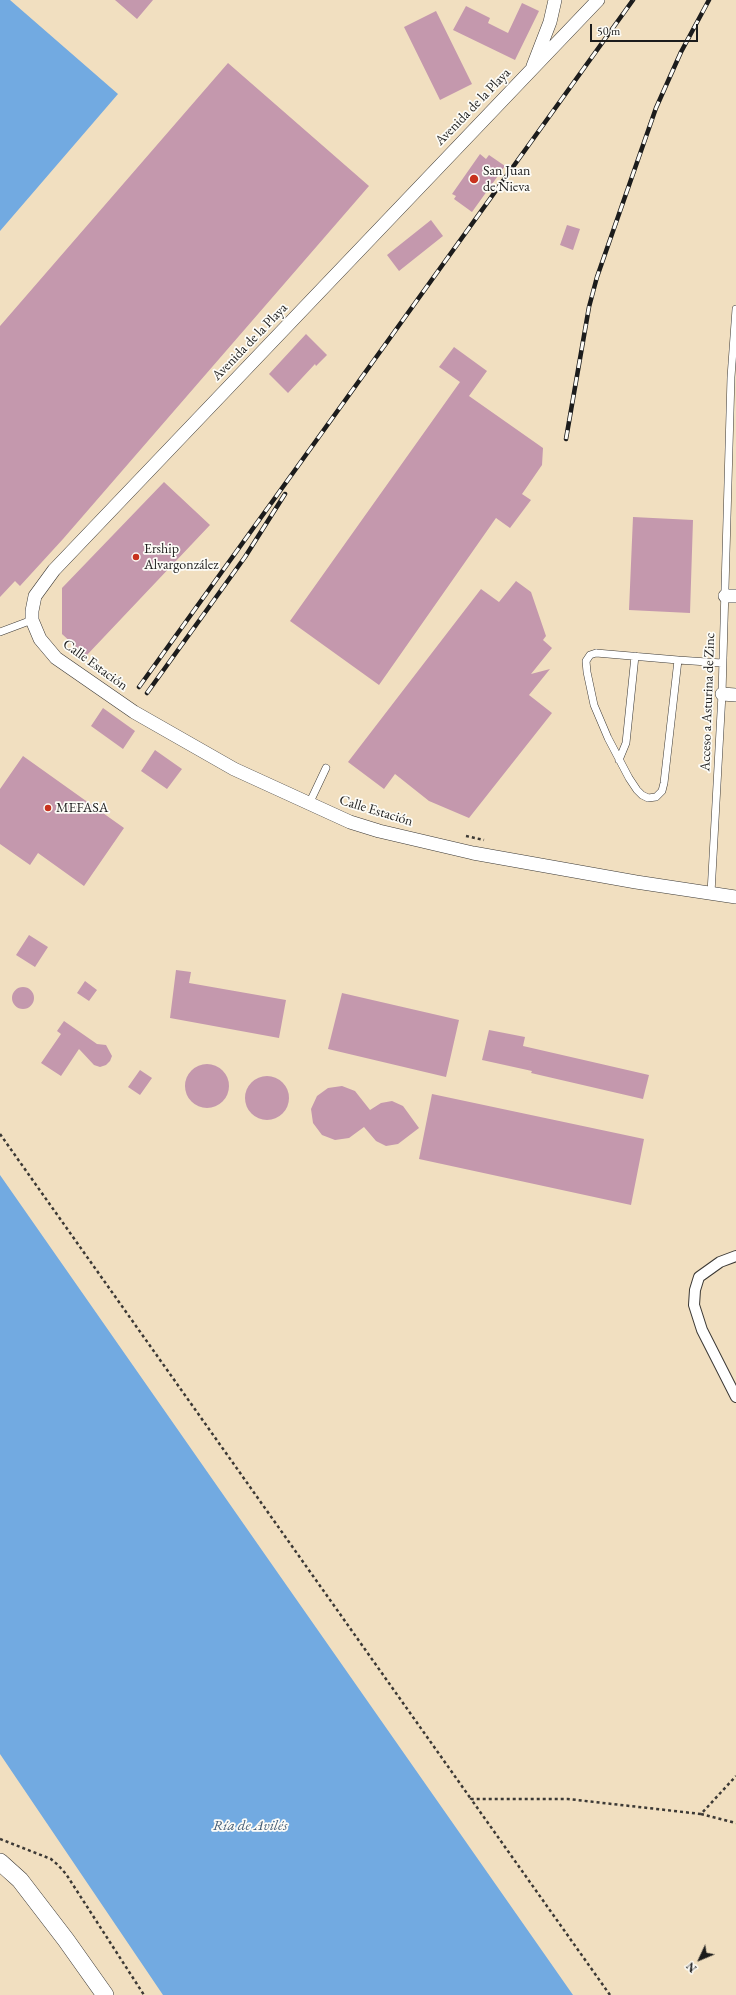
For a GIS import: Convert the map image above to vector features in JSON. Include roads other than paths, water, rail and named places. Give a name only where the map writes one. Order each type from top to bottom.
[{"type":"street","name":"Avenida de la Playa","points":[[531,71],[550,22],[555,0]]},
{"type":"street","name":"Avenida de la Playa","points":[[47,649],[40,640],[32,620],[32,611],[35,596],[54,570],[598,0]]},
{"type":"street","name":"Calle Estación","points":[[47,649],[67,667],[134,712],[234,769],[350,822],[418,841],[488,855],[736,897]]},
{"type":"street","points":[[722,694],[736,695]]},
{"type":"street","points":[[736,1256],[720,1262],[699,1277],[695,1290],[694,1305],[702,1330],[736,1397]]},
{"type":"street","points":[[0,1862],[20,1880],[104,1995]]},
{"type":"lane","name":"Acceso a Asturina de Zinc","points":[[711,893],[722,694],[722,663],[731,596],[728,511],[731,377],[736,309]]},
{"type":"lane","points":[[0,632],[32,620]]},
{"type":"lane","points":[[678,660],[662,791],[656,797],[648,798],[642,795],[629,778],[619,760],[594,705],[586,661],[590,655],[596,653],[722,663]]},
{"type":"lane","points":[[619,760],[626,743],[635,656]]},
{"type":"lane","points":[[309,804],[326,768]]},
{"type":"water","points":[[0,0],[10,0],[118,94],[0,231]]},
{"type":"water","name":"Ría de Avilés","points":[[0,1175],[573,1995],[163,1995],[0,1754]]},
{"type":"railway","points":[[139,687],[633,0]]},
{"type":"railway","points":[[566,439],[589,307],[597,277],[656,108],[681,52],[709,0]]},
{"type":"railway","points":[[147,693],[245,557],[285,494]]},
{"type":"place","name":"San Juan de Nieva","points":[[474,179]]},
{"type":"place","name":"Ership Alvargonzález","points":[[136,557]]},
{"type":"place","name":"MEFASA","points":[[48,808]]}]
